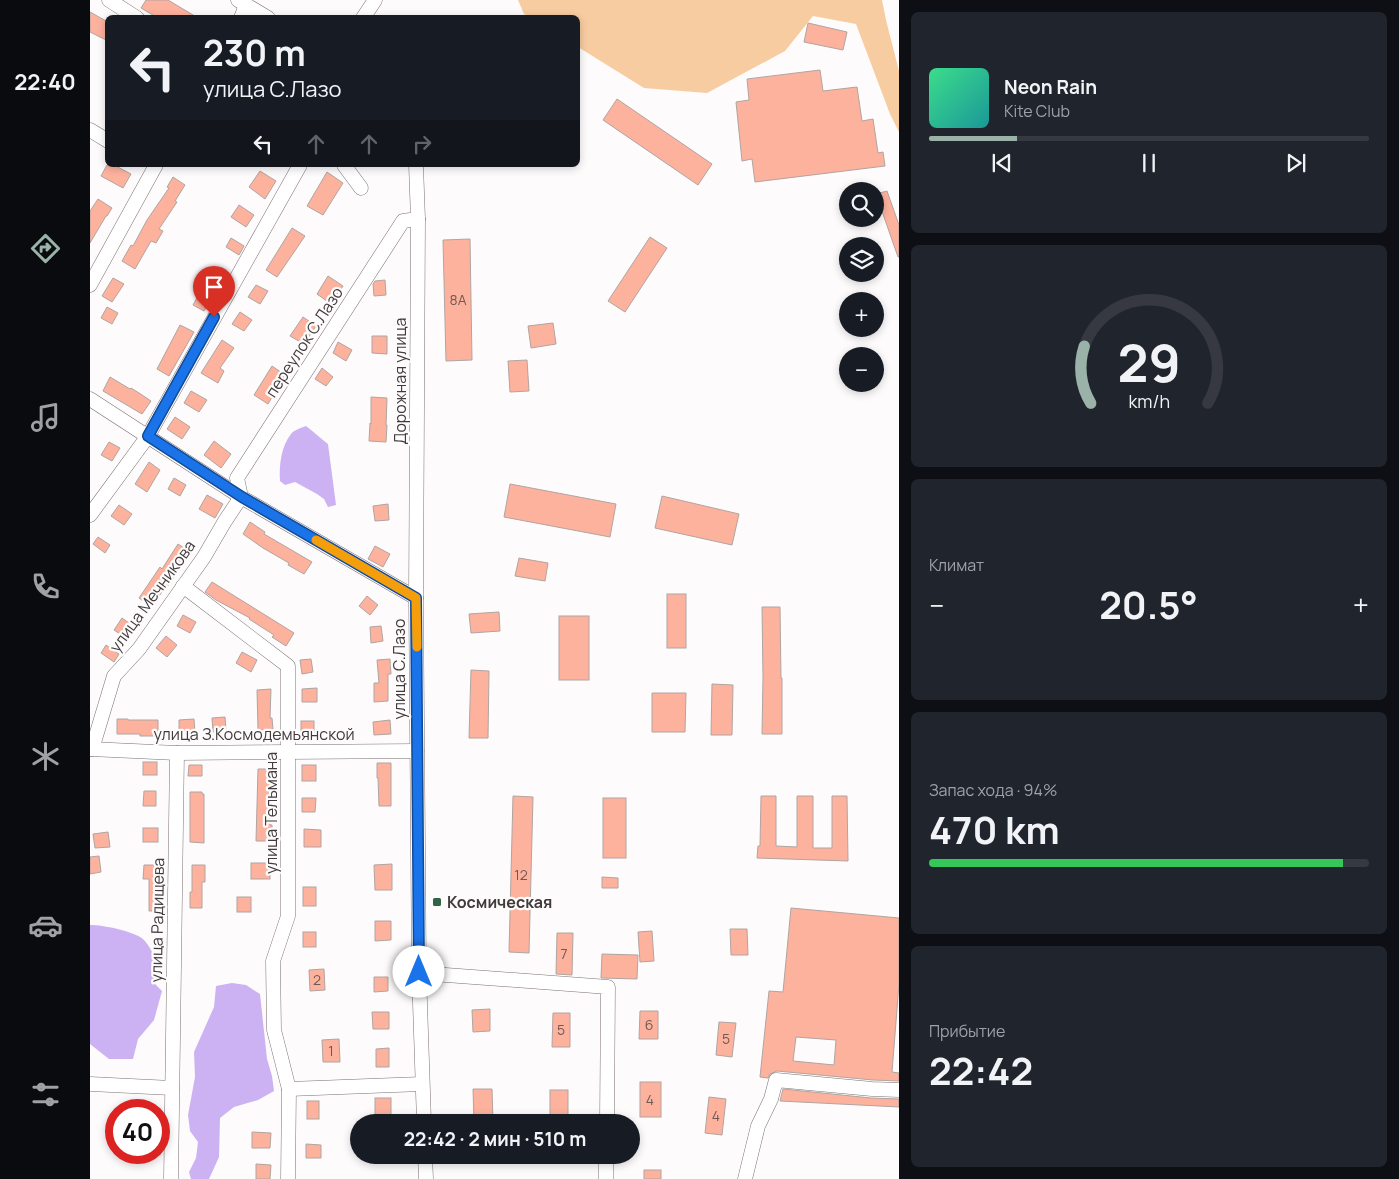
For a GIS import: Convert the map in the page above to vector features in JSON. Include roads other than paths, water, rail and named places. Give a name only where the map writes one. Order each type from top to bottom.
[{"type":"street","points":[[109,0],[132,15]]},
{"type":"street","points":[[365,15],[375,0]]},
{"type":"street","points":[[241,7],[261,15]]},
{"type":"street","points":[[90,130],[105,139]]},
{"type":"street","points":[[90,285],[151,167]]},
{"type":"street","points":[[90,515],[148,436],[299,167]]},
{"type":"street","points":[[345,167],[360,188]]},
{"type":"street","name":"Дорожная улица","points":[[416,167],[418,219],[416,598]]},
{"type":"street","name":"переулок С.Лазо","points":[[242,497],[237,478],[242,469],[403,221],[418,219]]},
{"type":"street","name":"улица С.Лазо","points":[[90,400],[242,497],[416,598],[419,972],[424,1114]]},
{"type":"street","name":"улица Мечникова","points":[[91,749],[114,676],[139,649],[204,557],[224,521],[242,497]]},
{"type":"street","name":"улица Тельмана","points":[[183,586],[288,666],[288,916],[273,961],[274,1030],[289,1088],[288,1179]]},
{"type":"street","name":"улица З.Космодемьянской","points":[[91,749],[177,753],[417,751]]},
{"type":"street","name":"улица Радищева","points":[[171,1179],[177,753]]},
{"type":"street","points":[[419,972],[608,987],[607,1114]]},
{"type":"street","points":[[745,1179],[758,1126],[771,1099],[776,1080],[899,1090]]},
{"type":"street","points":[[90,1084],[172,1088]]},
{"type":"street","points":[[289,1088],[422,1084]]},
{"type":"street","points":[[425,1164],[426,1179]]},
{"type":"street","points":[[606,1164],[606,1179]]},
{"type":"place","name":"Космическая","points":[[437,902]]}]
